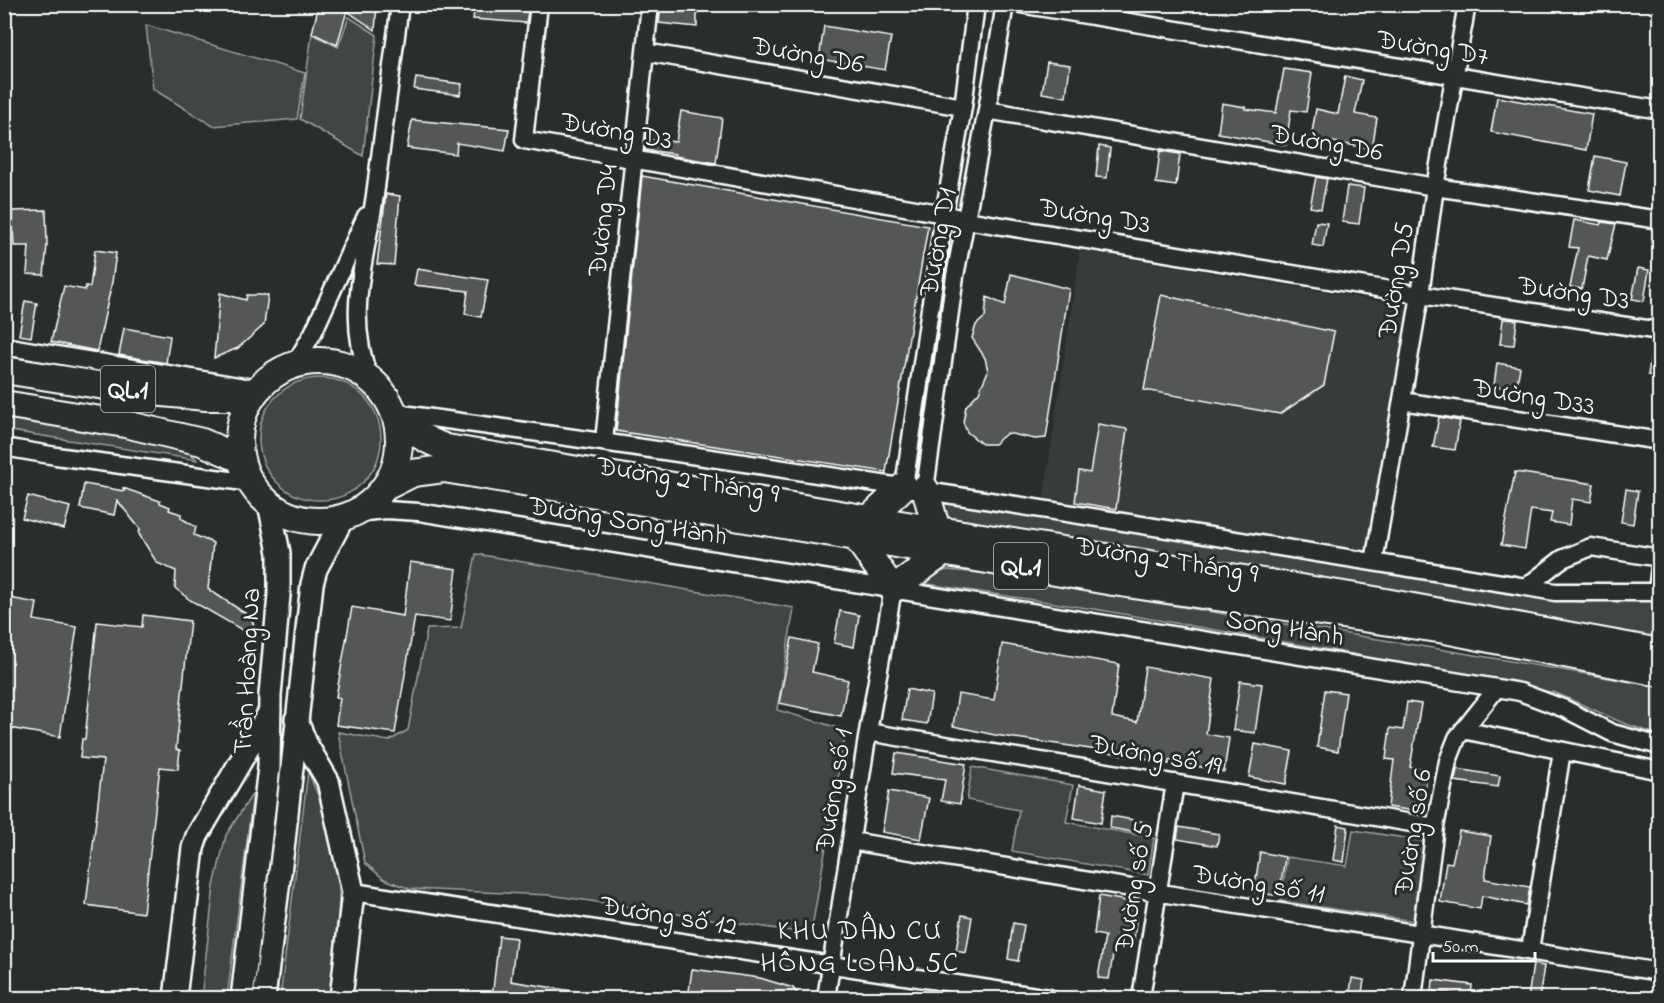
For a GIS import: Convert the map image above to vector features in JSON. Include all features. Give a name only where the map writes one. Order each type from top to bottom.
[{"type":"highway","points":[[321,361],[334,362],[353,369],[370,380],[380,389],[395,413],[399,438],[399,451],[394,470],[385,488],[376,498],[349,515],[317,521],[291,516],[268,503],[251,483],[241,459],[239,433],[244,414],[256,391],[276,374],[294,365],[321,361]]},
{"type":"highway","name":"QL.1","points":[[4,370],[130,390],[206,398],[256,391]]},
{"type":"highway","name":"QL.1","points":[[4,404],[136,426],[202,442],[241,459]]},
{"type":"highway","name":"Đường 2 Tháng 9","points":[[395,413],[409,429],[419,436],[447,448],[862,528]]},
{"type":"highway","name":"Đường 2 Tháng 9","points":[[385,488],[413,473],[444,469],[940,541],[1369,599],[1659,652]]},
{"type":"highway","points":[[915,488],[940,541],[893,589],[862,528],[915,488]]},
{"type":"highway","name":"Đường 2 Tháng 9","points":[[940,541],[1113,582],[1445,630],[1659,673]]},
{"type":"main road","name":"Trần Hoàng Na","points":[[242,999],[269,767],[270,711],[280,574],[277,536],[268,503]]},
{"type":"main road","name":"Trần Hoàng Na","points":[[264,999],[312,584],[316,569],[349,515]]},
{"type":"main road","points":[[175,999],[193,848],[197,836],[270,711]]},
{"type":"main road","points":[[296,719],[307,745],[328,781],[353,892],[341,999]]},
{"type":"street","points":[[370,380],[360,352],[356,321],[400,4]]},
{"type":"street","name":"Đường D3","points":[[539,4],[524,140],[944,214],[966,220],[1420,295],[1659,331]]},
{"type":"street","name":"Đường D4","points":[[604,441],[650,4]]},
{"type":"street","name":"Đường D1","points":[[915,488],[944,214],[963,107],[976,4]]},
{"type":"street","name":"Đường D1","points":[[915,488],[1005,4]]},
{"type":"street","name":"Đường D7","points":[[1020,4],[1659,110]]},
{"type":"street","name":"Đường D5","points":[[1374,562],[1467,4]]},
{"type":"street","name":"Đường D6","points":[[645,52],[963,107]]},
{"type":"street","name":"Đường D6","points":[[987,110],[1435,187],[1659,219]]},
{"type":"street","points":[[294,365],[313,333],[374,199]]},
{"type":"street","points":[[4,346],[244,387],[256,391]]},
{"type":"street","name":"Đường D33","points":[[1401,401],[1659,441]]},
{"type":"street","points":[[395,413],[604,441],[915,488],[1570,593],[1658,592],[1659,566]]},
{"type":"street","points":[[4,447],[251,483]]},
{"type":"street","name":"Đường Song Hành","points":[[349,515],[386,510],[419,512],[893,589]]},
{"type":"street","points":[[1526,587],[1562,559],[1590,547],[1659,558]]},
{"type":"street","name":"Song Hành","points":[[893,589],[1520,692],[1565,709],[1612,733],[1659,746]]},
{"type":"street","name":"Đường số 1","points":[[826,999],[893,589]]},
{"type":"street","name":"Đường số 6","points":[[1413,999],[1436,827],[1452,745],[1497,688]]},
{"type":"street","points":[[1462,730],[1659,771]]},
{"type":"street","name":"Đường số 19","points":[[868,732],[1436,827]]},
{"type":"street","points":[[1530,950],[1562,751]]},
{"type":"street","name":"Đường số 5","points":[[1141,999],[1175,783]]},
{"type":"street","name":"Đường số 11","points":[[851,842],[1659,972]]},
{"type":"street","name":"Đường số 12","points":[[353,892],[1049,999]]},
{"type":"shaded area","points":[[349,17],[377,35],[363,156],[300,119],[312,34],[338,47]]},
{"type":"shaded area","points":[[146,25],[305,73],[297,119],[213,126],[153,89]]},
{"type":"shaded area","points":[[1080,250],[1407,306],[1367,555],[1043,502]]},
{"type":"shaded area","points":[[320,378],[343,382],[363,396],[377,416],[381,439],[377,462],[363,482],[343,496],[320,500],[297,496],[277,482],[263,462],[259,439],[263,416],[277,396],[297,382]]},
{"type":"shaded area","points":[[4,412],[146,436],[188,451],[197,460],[5,430]]},
{"type":"shaded area","points":[[956,503],[1486,589],[1582,602],[1659,598],[1659,639],[1523,613],[1405,596],[942,516],[942,504]]},
{"type":"shaded area","points":[[476,554],[794,608],[777,710],[846,730],[811,934],[550,895],[410,889],[384,879],[365,863],[338,732],[389,741],[408,730],[427,629],[461,628]]},
{"type":"shaded area","points":[[947,570],[980,573],[1659,687],[1659,735],[1623,723],[1556,693],[1337,651],[1100,610],[927,584],[934,574]]},
{"type":"shaded area","points":[[972,767],[1073,785],[1066,822],[1154,838],[1148,875],[1012,851],[1019,810],[967,800]]},
{"type":"shaded area","points":[[308,771],[334,841],[339,879],[338,918],[330,994],[329,998],[280,998]]},
{"type":"shaded area","points":[[253,793],[227,998],[201,998],[214,886],[226,835]]},
{"type":"shaded area","points":[[1353,830],[1424,841],[1413,921],[1281,901],[1287,857],[1347,866]]},
{"type":"building","points":[[319,4],[377,4],[375,30],[347,11],[337,45],[312,33]]},
{"type":"building","points":[[475,4],[521,4],[522,10],[528,12],[526,23],[473,19]]},
{"type":"building","points":[[661,4],[678,4],[697,8],[697,27],[659,23]]},
{"type":"building","points":[[824,26],[891,37],[885,70],[819,59]]},
{"type":"building","points":[[1047,62],[1070,65],[1066,97],[1042,93]]},
{"type":"building","points":[[1284,69],[1312,73],[1306,112],[1291,110],[1286,145],[1218,133],[1222,103],[1276,113]]},
{"type":"building","points":[[1345,76],[1362,80],[1355,114],[1377,118],[1372,149],[1311,138],[1316,109],[1338,114]]},
{"type":"building","points":[[416,78],[462,84],[460,95],[414,89]]},
{"type":"building","points":[[1497,97],[1592,114],[1586,150],[1491,132]]},
{"type":"building","points":[[681,111],[722,118],[716,163],[645,150],[646,139],[676,142]]},
{"type":"building","points":[[412,120],[509,129],[505,151],[457,143],[456,154],[407,148]]},
{"type":"building","points":[[1099,146],[1110,148],[1107,178],[1096,177]]},
{"type":"building","points":[[1160,151],[1180,154],[1176,186],[1156,183]]},
{"type":"building","points":[[1595,156],[1626,162],[1620,196],[1589,190]]},
{"type":"building","points":[[642,176],[928,226],[886,472],[616,431]]},
{"type":"building","points":[[1316,177],[1327,179],[1321,209],[1310,207]]},
{"type":"building","points":[[1347,186],[1364,188],[1359,224],[1342,222]]},
{"type":"building","points":[[386,194],[400,196],[394,265],[377,264]]},
{"type":"building","points":[[46,210],[47,245],[44,275],[27,274],[29,246],[14,246],[12,211]]},
{"type":"building","points":[[1574,220],[1601,225],[1602,222],[1616,224],[1607,260],[1588,256],[1582,289],[1570,287],[1578,248],[1569,247]]},
{"type":"building","points":[[1316,222],[1327,223],[1323,247],[1312,245]]},
{"type":"building","points":[[95,250],[116,253],[97,351],[51,342],[64,286],[85,290],[86,286],[90,287]]},
{"type":"building","points":[[1638,268],[1649,270],[1644,301],[1632,299]]},
{"type":"building","points":[[417,269],[488,280],[481,317],[465,314],[468,291],[414,285]]},
{"type":"building","points":[[1011,274],[1069,289],[1046,438],[1035,439],[1007,433],[994,444],[982,444],[967,432],[963,422],[966,406],[979,392],[988,371],[985,358],[972,338],[976,325],[985,317],[987,297],[1005,305]]},
{"type":"building","points":[[220,293],[246,300],[247,295],[268,295],[264,325],[238,348],[214,358]]},
{"type":"building","points":[[1161,295],[1334,332],[1324,385],[1280,414],[1144,390]]},
{"type":"building","points":[[25,301],[37,303],[31,337],[19,335]]},
{"type":"building","points":[[1503,319],[1517,320],[1514,345],[1500,344]]},
{"type":"building","points":[[124,328],[170,336],[166,363],[119,355]]},
{"type":"building","points":[[1653,341],[1659,341],[1659,376],[1648,375]]},
{"type":"building","points":[[1497,363],[1520,367],[1516,390],[1494,386]]},
{"type":"building","points":[[1439,417],[1460,421],[1455,450],[1433,447]]},
{"type":"building","points":[[1098,424],[1127,429],[1116,509],[1075,502],[1079,471],[1090,473]]},
{"type":"building","points":[[1515,472],[1594,484],[1591,502],[1572,499],[1569,525],[1550,522],[1552,513],[1531,510],[1525,549],[1501,545]]},
{"type":"building","points":[[84,484],[124,491],[123,488],[160,501],[170,507],[169,510],[181,514],[181,518],[196,527],[194,535],[213,543],[208,589],[251,617],[257,635],[246,634],[190,600],[175,588],[176,571],[157,563],[139,534],[140,529],[117,500],[114,515],[80,508]]},
{"type":"building","points":[[1626,489],[1638,491],[1633,524],[1621,522]]},
{"type":"building","points":[[28,496],[70,507],[64,529],[22,518]]},
{"type":"building","points":[[410,562],[457,569],[450,621],[415,616],[395,733],[336,725],[340,698],[336,697],[352,607],[403,616]]},
{"type":"building","points":[[4,597],[37,603],[34,620],[77,627],[60,737],[4,727]]},
{"type":"building","points":[[840,611],[859,615],[854,647],[834,643]]},
{"type":"building","points":[[143,615],[190,621],[176,749],[180,750],[178,769],[160,767],[143,913],[86,905],[103,760],[80,758],[82,739],[85,739],[97,622],[142,627]]},
{"type":"building","points":[[792,638],[818,644],[812,672],[848,680],[841,716],[779,703]]},
{"type":"building","points":[[1002,644],[1119,664],[1112,717],[1137,722],[1145,667],[1214,679],[1206,734],[1229,738],[1224,772],[1169,760],[1169,764],[953,726],[958,694],[994,700]]},
{"type":"building","points":[[1240,681],[1262,684],[1255,733],[1233,730]]},
{"type":"building","points":[[907,689],[932,694],[927,724],[902,720]]},
{"type":"building","points":[[1325,690],[1346,693],[1338,751],[1317,747]]},
{"type":"building","points":[[1407,702],[1421,704],[1410,767],[1428,769],[1422,812],[1388,807],[1394,760],[1386,759],[1390,728],[1403,730]]},
{"type":"building","points":[[1255,744],[1292,751],[1286,784],[1249,777]]},
{"type":"building","points":[[896,753],[966,764],[960,804],[941,801],[945,780],[893,773]]},
{"type":"building","points":[[1457,769],[1500,776],[1498,787],[1455,781]]},
{"type":"building","points":[[1079,785],[1106,790],[1101,823],[1074,818]]},
{"type":"building","points":[[889,791],[929,798],[921,839],[882,832]]},
{"type":"building","points":[[1111,816],[1151,823],[1149,835],[1110,828]]},
{"type":"building","points":[[1338,825],[1348,827],[1344,862],[1333,860]]},
{"type":"building","points":[[1179,827],[1219,834],[1217,846],[1177,839]]},
{"type":"building","points":[[1459,831],[1491,836],[1485,879],[1530,887],[1527,905],[1482,896],[1480,909],[1440,902],[1446,862],[1452,863]]},
{"type":"building","points":[[1260,852],[1285,857],[1279,896],[1254,892]]},
{"type":"building","points":[[1099,896],[1138,903],[1134,940],[1116,937],[1109,979],[1098,978],[1105,936],[1094,934]]},
{"type":"building","points":[[962,915],[972,917],[966,953],[956,951]]},
{"type":"building","points":[[1013,923],[1024,925],[1018,961],[1008,959]]},
{"type":"building","points":[[499,936],[516,938],[511,981],[585,993],[584,999],[492,999]]},
{"type":"building","points":[[1533,964],[1544,966],[1539,999],[1528,999]]},
{"type":"building","points":[[692,969],[760,978],[793,988],[802,999],[765,999],[749,996],[748,999],[688,999]]},
{"type":"building","points":[[1352,978],[1364,980],[1361,999],[1349,999]]},
{"type":"building","points":[[1433,980],[1472,985],[1471,996],[1432,991]]},
{"type":"district","name":"KHU DÂN CƯ HỒNG LOAN 5C","points":[[860,945]]}]
